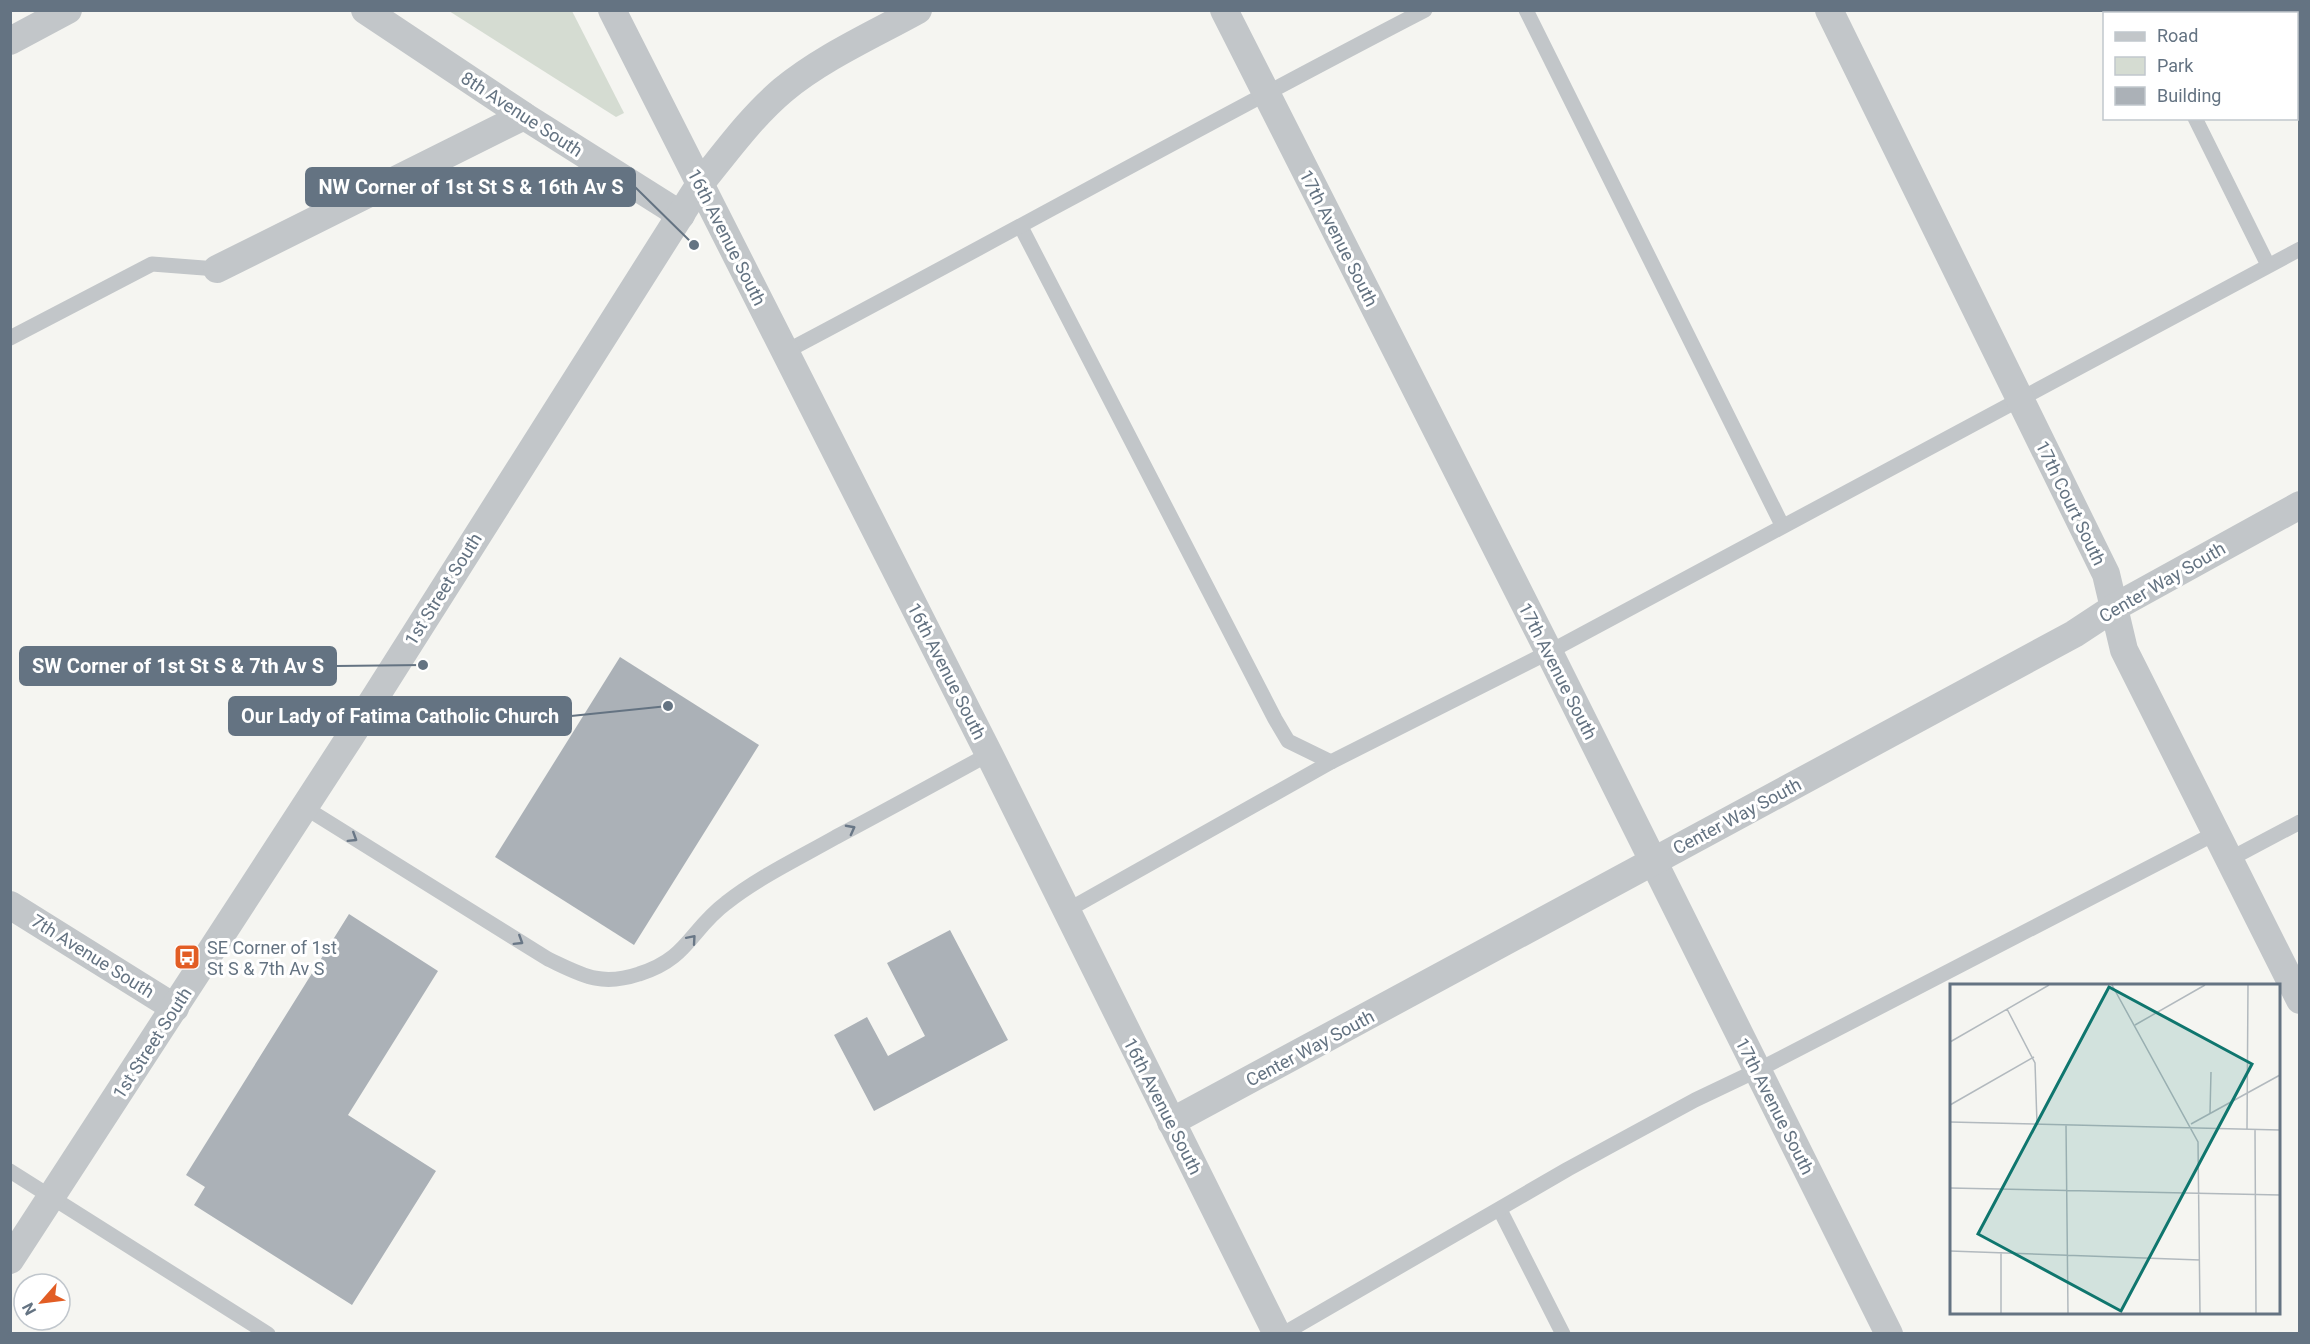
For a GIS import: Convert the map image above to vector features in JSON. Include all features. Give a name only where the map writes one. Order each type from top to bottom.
[{"type":"street","points":[[10,41],[68,10]]},
{"type":"street","name":"8th Avenue South","points":[[365,10],[524,116],[681,215]]},
{"type":"street","name":"16th Avenue South","points":[[612,10],[989,754],[1277,1334]]},
{"type":"street","name":"1st Street South","points":[[10,1260],[304,807],[700,184],[752,120],[783,90],[822,62],[918,10]]},
{"type":"street","name":"17th Avenue South","points":[[1224,10],[1549,652],[1889,1334]]},
{"type":"street","name":"17th Court South","points":[[1829,10],[2106,574],[2124,650],[2300,1000]]},
{"type":"street","points":[[217,269],[524,116]]},
{"type":"street","name":"Center Way South","points":[[1171,1122],[2074,634],[2115,607],[2300,505]]},
{"type":"street","name":"7th Avenue South","points":[[10,905],[175,1008]]},
{"type":"lane","points":[[785,352],[1021,227],[1265,93],[1425,10]]},
{"type":"lane","points":[[1526,10],[1782,525]]},
{"type":"lane","points":[[2196,120],[2268,265]]},
{"type":"lane","points":[[1021,227],[1275,719],[1288,741],[1331,762]]},
{"type":"lane","points":[[1066,911],[1331,762],[1549,652],[2300,249]]},
{"type":"lane","points":[[10,338],[152,264],[217,269]]},
{"type":"lane","points":[[304,807],[548,959],[588,978],[614,980],[662,966],[678,955],[725,903],[786,865],[989,754]]},
{"type":"lane","points":[[2230,859],[2300,822]]},
{"type":"lane","points":[[1283,1334],[1568,1169],[1685,1105],[1758,1071],[2216,833]]},
{"type":"lane","points":[[10,1171],[268,1334]]},
{"type":"lane","points":[[1500,1210],[1563,1334]]},
{"type":"green space","points":[[449,11],[572,11],[624,113],[616,117]]},
{"type":"building","points":[[620,657],[759,745],[634,945],[495,857]]},
{"type":"building","points":[[349,914],[438,971],[348,1115],[436,1171],[352,1305],[194,1205],[205,1187],[186,1175]]},
{"type":"building","points":[[950,930],[1008,1040],[874,1111],[834,1035],[867,1017],[888,1056],[925,1036],[887,963]]},
{"type":"place","name":"NW Corner of 1st St S & 16th Av S","points":[[694,245]]},
{"type":"place","name":"SW Corner of 1st St S & 7th Av S","points":[[423,665]]},
{"type":"place","name":"Our Lady of Fatima Catholic Church","points":[[668,706]]},
{"type":"place","name":"SE Corner of 1st St S & 7th Av S","points":[[187,957]]}]
